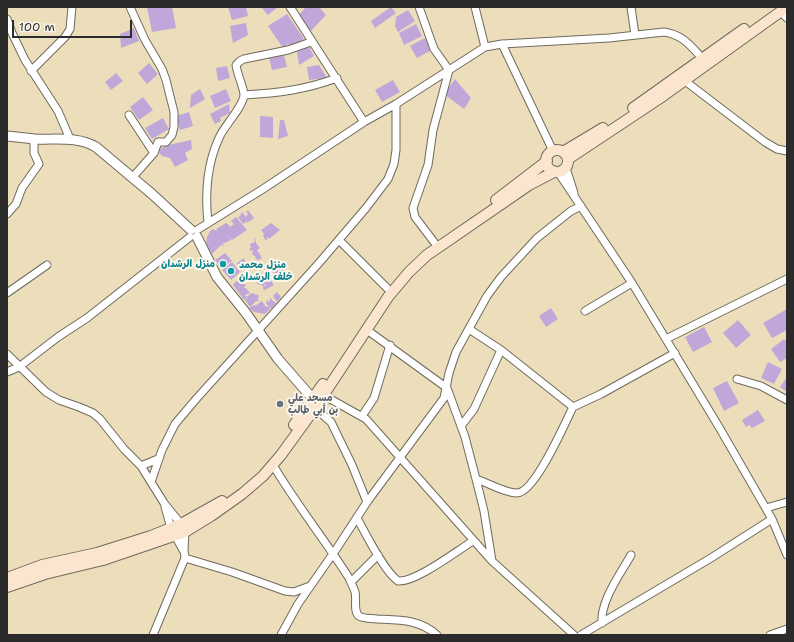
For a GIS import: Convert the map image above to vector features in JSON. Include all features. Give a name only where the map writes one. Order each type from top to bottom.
[{"type":"main road","points":[[183,528],[219,503],[258,472],[273,456],[314,403],[323,395],[393,290],[416,264],[442,244],[538,179],[600,130],[638,105],[702,58],[782,11]]},
{"type":"main road","points":[[560,162],[685,81],[782,11]]},
{"type":"main road","points":[[7,586],[45,574],[103,560],[206,520],[242,494],[259,480],[273,464],[314,403],[387,288],[404,268],[434,242],[547,162],[548,156],[560,162]]},
{"type":"main road","points":[[7,578],[42,565],[97,553],[173,532]]},
{"type":"street","points":[[31,71],[65,37],[70,29],[72,7]]},
{"type":"street","points":[[130,7],[145,40],[162,69],[174,112],[174,127],[172,135],[166,142],[158,142],[154,153],[132,178]]},
{"type":"street","points":[[290,7],[311,42],[337,78],[364,122]]},
{"type":"street","points":[[419,7],[434,49],[448,70],[433,130],[428,165],[413,208],[415,217],[434,242]]},
{"type":"street","points":[[475,7],[485,48]]},
{"type":"street","points":[[631,7],[635,35]]},
{"type":"street","points":[[7,19],[15,40],[31,71],[58,111],[70,140]]},
{"type":"street","points":[[7,372],[19,367],[116,296],[208,223],[263,189],[364,122],[396,104],[485,48],[502,44],[609,38],[664,32],[671,33],[685,40],[702,58]]},
{"type":"street","points":[[208,223],[206,206],[207,185],[213,155],[219,138],[237,111],[244,95],[236,65],[244,59],[288,50],[311,42]]},
{"type":"street","points":[[502,44],[579,203],[632,282],[675,353],[766,508],[787,555]]},
{"type":"street","points":[[244,95],[300,90],[337,78]]},
{"type":"street","points":[[685,81],[765,142],[777,149],[787,152]]},
{"type":"street","points":[[151,482],[158,459],[175,424],[293,294],[366,208],[391,173],[396,150],[396,104]]},
{"type":"street","points":[[129,115],[154,153]]},
{"type":"street","points":[[7,136],[34,139],[83,141],[96,147],[152,194],[194,234],[217,277],[243,308],[278,359],[331,422],[352,465],[367,502]]},
{"type":"street","points":[[7,214],[16,204],[22,188],[39,164],[34,153],[34,139]]},
{"type":"street","points":[[281,635],[310,585],[334,553],[367,502],[444,398],[452,362],[456,352],[487,296],[509,268],[546,230],[579,203]]},
{"type":"street","points":[[339,240],[387,288]]},
{"type":"street","points":[[7,293],[20,282],[47,265]]},
{"type":"street","points":[[666,339],[787,279]]},
{"type":"street","points":[[585,311],[632,282]]},
{"type":"street","points":[[468,329],[501,350],[573,407]]},
{"type":"street","points":[[367,330],[390,345],[447,388],[465,437],[476,479],[484,511],[492,561]]},
{"type":"street","points":[[362,416],[374,398],[390,345]]},
{"type":"street","points":[[461,426],[474,409],[501,350]]},
{"type":"street","points":[[476,479],[508,491],[517,493],[525,490],[537,477],[573,407],[601,394],[675,353]]},
{"type":"street","points":[[7,354],[37,384],[52,396],[93,413],[100,419],[124,449],[141,466],[164,504],[183,528],[184,554],[153,635]]},
{"type":"street","points":[[737,379],[761,386],[787,400]]},
{"type":"street","points":[[323,395],[362,416],[492,561],[574,635]]},
{"type":"street","points":[[141,466],[158,459]]},
{"type":"street","points":[[273,464],[289,491],[334,553],[351,582],[355,592],[356,611],[359,616],[364,618],[420,624],[437,635]]},
{"type":"street","points":[[766,508],[787,502]]},
{"type":"street","points":[[164,504],[173,532],[184,554],[276,589],[297,592],[310,585]]},
{"type":"street","points":[[357,518],[378,555],[394,578],[398,581],[404,581],[426,571],[473,540]]},
{"type":"street","points":[[581,635],[711,558],[772,519]]},
{"type":"street","points":[[351,582],[378,555]]},
{"type":"street","points":[[602,623],[603,610],[606,601],[631,555]]},
{"type":"street","points":[[770,635],[787,629]]},
{"type":"building","points":[[147,7],[172,7],[176,28],[152,32]]},
{"type":"building","points":[[228,7],[246,7],[248,16],[232,20]]},
{"type":"building","points":[[261,7],[278,7],[268,15]]},
{"type":"building","points":[[306,7],[319,7],[326,15],[310,32],[299,15]]},
{"type":"building","points":[[391,7],[396,13],[375,28],[371,21]]},
{"type":"building","points":[[408,10],[415,21],[398,32],[395,26],[396,17]]},
{"type":"building","points":[[287,14],[304,39],[292,46],[288,44],[283,48],[268,26]]},
{"type":"building","points":[[246,23],[248,35],[233,43],[230,26]]},
{"type":"building","points":[[416,24],[422,36],[404,45],[399,33]]},
{"type":"building","points":[[134,28],[139,41],[121,48],[120,34]]},
{"type":"building","points":[[425,38],[432,50],[417,58],[410,46]]},
{"type":"building","points":[[308,45],[314,56],[299,65],[297,51]]},
{"type":"building","points":[[284,55],[287,67],[272,70],[269,58]]},
{"type":"building","points":[[149,63],[158,74],[147,84],[138,73]]},
{"type":"building","points":[[319,65],[327,78],[309,80],[307,67]]},
{"type":"building","points":[[227,66],[230,78],[218,81],[216,68]]},
{"type":"building","points":[[116,73],[123,81],[111,90],[105,82]]},
{"type":"building","points":[[455,79],[471,98],[464,109],[444,94]]},
{"type":"building","points":[[393,80],[400,92],[382,102],[375,90]]},
{"type":"building","points":[[200,89],[205,99],[190,108],[191,95]]},
{"type":"building","points":[[226,89],[231,101],[215,108],[210,96]]},
{"type":"building","points":[[143,97],[153,110],[139,120],[130,107]]},
{"type":"building","points":[[229,104],[230,113],[220,118],[221,121],[215,124],[210,114]]},
{"type":"building","points":[[189,112],[193,126],[180,130],[176,116]]},
{"type":"building","points":[[260,116],[273,117],[273,138],[260,137]]},
{"type":"building","points":[[163,118],[169,129],[152,139],[145,128]]},
{"type":"building","points":[[280,120],[284,120],[288,136],[278,139]]},
{"type":"building","points":[[191,140],[192,149],[185,153],[188,160],[175,167],[170,158],[162,156],[158,151],[166,145]]},
{"type":"building","points":[[248,210],[254,218],[243,224],[238,217],[242,212],[246,217],[248,214],[246,212]]},
{"type":"building","points":[[236,217],[247,230],[232,240],[228,236],[231,240],[222,244],[225,246],[221,245],[212,254],[206,244],[210,231],[213,229],[217,231],[216,229],[226,223],[230,227],[234,224],[231,221]]},
{"type":"building","points":[[271,223],[280,230],[269,239],[268,237],[266,241],[261,230]]},
{"type":"building","points":[[254,238],[260,248],[257,250],[262,258],[258,260],[252,254],[253,250],[251,251],[249,249],[251,248],[250,244],[255,242]]},
{"type":"building","name":"منزل الرشدان","points":[[225,253],[232,261],[222,268],[215,260]]},
{"type":"building","points":[[244,258],[245,262],[248,262],[249,267],[241,271],[241,266],[239,264],[237,265],[237,263]]},
{"type":"building","name":"منزل محمد خلف الرشدان","points":[[232,262],[240,272],[231,280],[222,270]]},
{"type":"building","points":[[282,266],[286,273],[283,275],[287,277],[283,279],[281,274],[281,277],[278,279],[273,271]]},
{"type":"building","points":[[265,273],[274,285],[265,290],[254,279],[257,279]]},
{"type":"building","points":[[241,279],[246,286],[244,288],[246,288],[250,293],[245,295],[247,298],[244,300],[233,285]]},
{"type":"building","points":[[277,292],[281,297],[277,302],[273,296]]},
{"type":"building","points":[[252,293],[258,294],[259,297],[257,299],[260,301],[256,301],[250,307],[245,300],[248,298],[246,297]]},
{"type":"building","points":[[270,298],[276,303],[271,309],[266,303],[267,300],[270,302]]},
{"type":"building","points":[[262,301],[266,307],[268,306],[270,309],[265,314],[254,312],[249,308],[254,305],[255,306]]},
{"type":"building","points":[[551,308],[558,319],[546,327],[539,316]]},
{"type":"building","points":[[787,309],[787,330],[772,338],[763,323]]},
{"type":"building","points":[[738,320],[751,335],[736,348],[723,333]]},
{"type":"building","points":[[704,327],[712,342],[693,352],[685,337]]},
{"type":"building","points":[[784,339],[787,343],[787,358],[780,362],[771,349]]},
{"type":"building","points":[[768,362],[782,369],[774,384],[761,378]]},
{"type":"building","points":[[787,377],[787,392],[780,387]]},
{"type":"building","points":[[727,381],[739,403],[724,411],[713,388]]},
{"type":"building","points":[[758,410],[765,421],[752,428],[749,425],[746,427],[742,420]]},
{"type":"place","name":"منزل الرشدان","points":[[223,264]]},
{"type":"place","name":"منزل محمد خلف الرشدان","points":[[231,271]]},
{"type":"place","name":"مسجد علي بن أبي طالب","points":[[280,404]]}]
